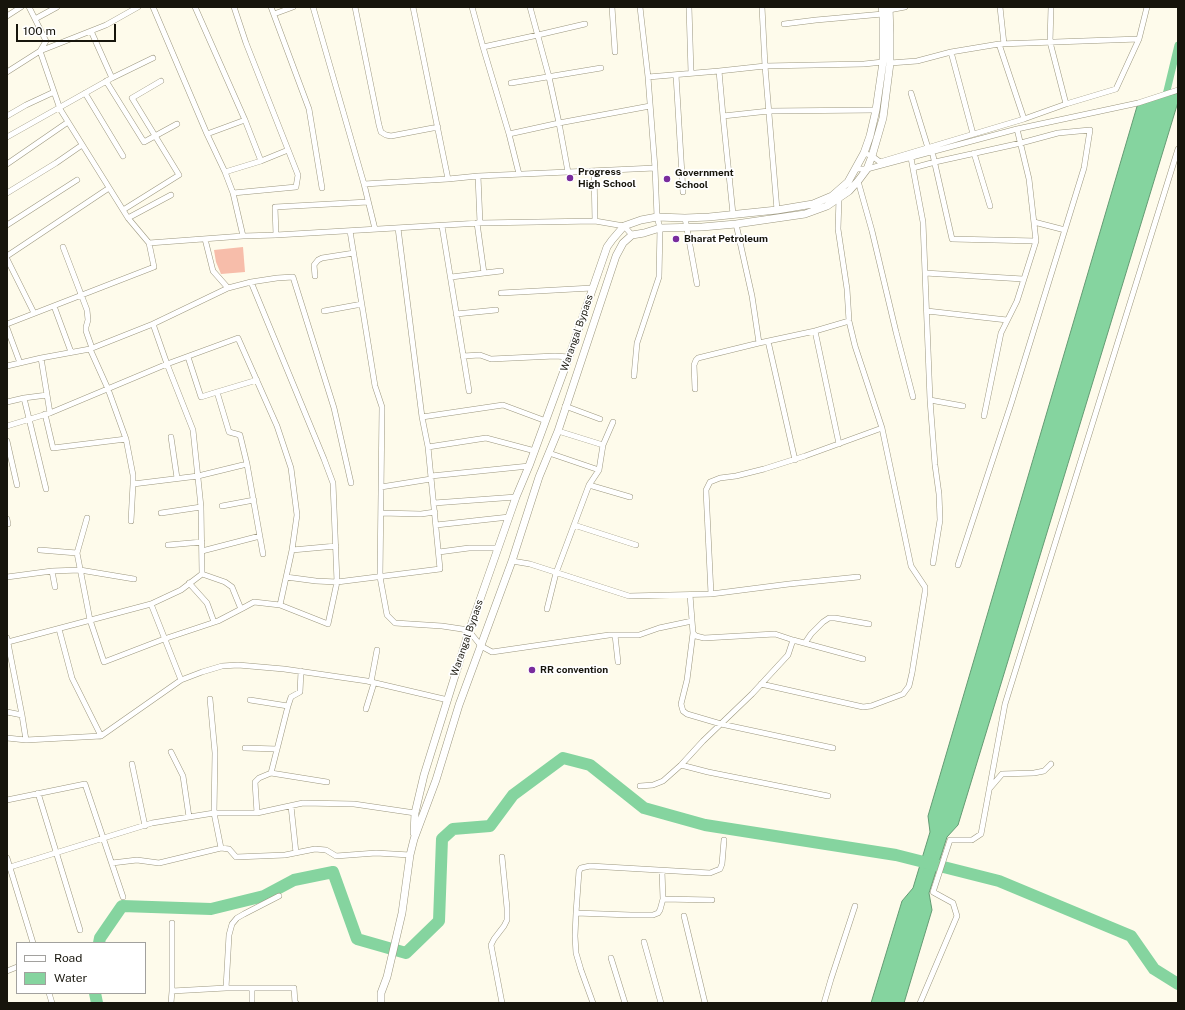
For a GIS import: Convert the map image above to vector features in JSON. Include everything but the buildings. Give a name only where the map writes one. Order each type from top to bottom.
[{"type":"main road","points":[[376,1003],[387,976],[402,913],[410,855],[414,839],[436,780],[459,705],[512,561],[539,476],[558,430],[565,406],[583,358],[616,256],[623,243],[632,235],[660,228],[687,228],[736,224],[805,214],[827,206],[849,191],[867,169],[883,118],[886,62],[886,10]]},
{"type":"main road","points":[[624,226],[657,217],[709,217],[777,210],[813,204],[832,196],[848,182],[864,154],[870,136],[886,62]]},
{"type":"main road","name":"Warangal Bypass","points":[[414,839],[415,813],[424,775],[448,700],[463,629],[498,548],[516,497],[535,451],[607,247],[624,226]]},
{"type":"main road","points":[[381,993],[381,1003]]},
{"type":"street","points":[[7,16],[21,7]]},
{"type":"street","points":[[7,324],[154,267],[149,243],[128,218],[60,108],[40,51],[46,41],[29,7]]},
{"type":"street","points":[[35,19],[57,7]]},
{"type":"street","points":[[7,72],[40,51],[106,25],[138,7]]},
{"type":"street","points":[[153,7],[207,134],[225,172],[233,194],[243,236]]},
{"type":"street","points":[[195,7],[245,120],[261,161]]},
{"type":"street","points":[[233,194],[296,188],[298,175],[246,43],[234,7]]},
{"type":"street","points":[[271,7],[308,109],[322,188]]},
{"type":"street","points":[[274,14],[293,7]]},
{"type":"street","points":[[313,7],[364,184],[375,229]]},
{"type":"street","points":[[355,7],[381,132],[391,136],[438,127]]},
{"type":"street","points":[[413,7],[448,179]]},
{"type":"street","points":[[472,7],[509,134],[519,174]]},
{"type":"street","points":[[530,7],[560,123],[568,172]]},
{"type":"street","points":[[612,7],[615,52]]},
{"type":"street","points":[[634,376],[637,342],[659,277],[660,228],[657,217],[648,77],[640,7]]},
{"type":"street","points":[[688,7],[691,73]]},
{"type":"street","points":[[762,7],[765,66],[777,210]]},
{"type":"street","points":[[784,24],[905,7]]},
{"type":"street","points":[[1000,7],[1001,44],[1024,119]]},
{"type":"street","points":[[1051,7],[1050,42],[1066,104]]},
{"type":"street","points":[[856,169],[867,169],[911,158],[973,134],[1116,89],[1139,39],[1147,7]]},
{"type":"street","points":[[483,47],[585,24]]},
{"type":"street","points":[[91,31],[112,78]]},
{"type":"street","points":[[648,77],[765,66],[864,64],[917,61],[951,52],[1001,44],[1139,39]]},
{"type":"street","points":[[951,52],[973,134]]},
{"type":"street","points":[[7,137],[106,81],[154,58]]},
{"type":"street","points":[[511,83],[601,68]]},
{"type":"street","points":[[719,71],[733,214]]},
{"type":"street","points":[[676,75],[683,192]]},
{"type":"street","points":[[106,81],[144,142],[177,124]]},
{"type":"street","points":[[123,210],[178,175],[132,98],[161,81]]},
{"type":"street","points":[[864,154],[872,156],[880,162],[1017,129],[1138,103],[1178,90]]},
{"type":"street","points":[[7,116],[54,92]]},
{"type":"street","points":[[911,93],[935,162],[952,240],[1036,241]]},
{"type":"street","points":[[85,94],[123,156]]},
{"type":"street","points":[[509,134],[650,106]]},
{"type":"street","points":[[723,116],[769,111],[876,110]]},
{"type":"street","points":[[207,134],[245,120]]},
{"type":"street","points":[[7,164],[68,122]]},
{"type":"street","points":[[984,416],[1001,333],[1017,301],[1036,241],[1029,179],[1017,129]]},
{"type":"street","points":[[913,168],[1058,133],[1090,130],[1084,168],[1011,404],[958,565]]},
{"type":"street","points":[[7,193],[56,163],[82,144]]},
{"type":"street","points":[[920,1003],[957,916],[953,903],[933,892],[950,840],[972,840],[981,834],[1005,704],[1178,149]]},
{"type":"street","points":[[225,172],[261,161],[288,150]]},
{"type":"street","points":[[974,153],[990,206]]},
{"type":"street","points":[[911,158],[923,222],[930,400],[935,465],[939,494],[940,520],[933,563]]},
{"type":"street","points":[[364,184],[478,176],[655,168]]},
{"type":"street","points":[[594,171],[595,221]]},
{"type":"street","points":[[478,176],[479,223],[484,273]]},
{"type":"street","points":[[7,225],[77,180]]},
{"type":"street","points":[[858,181],[872,231],[913,397]]},
{"type":"street","points":[[34,313],[7,258],[109,188]]},
{"type":"street","points":[[128,218],[171,195]]},
{"type":"street","points":[[761,684],[863,706],[871,706],[903,694],[909,686],[925,592],[925,587],[911,566],[882,428],[855,346],[849,321],[847,289],[838,229],[839,198]]},
{"type":"street","points":[[276,236],[275,207],[368,202]]},
{"type":"street","points":[[685,218],[697,284]]},
{"type":"street","points":[[149,243],[243,236],[276,236],[479,223],[595,221],[624,226],[632,235]]},
{"type":"street","points":[[1034,222],[1065,230]]},
{"type":"street","points":[[736,224],[752,296],[759,343]]},
{"type":"street","points":[[442,226],[469,391]]},
{"type":"street","points":[[286,576],[316,582],[337,582],[440,569],[428,447],[422,417],[398,228]]},
{"type":"street","points":[[350,231],[375,386],[382,407],[380,577],[387,615],[395,623],[463,629],[481,646],[492,652],[609,635],[639,635],[659,628],[692,621]]},
{"type":"street","points":[[205,239],[214,272],[228,288]]},
{"type":"street","points":[[63,247],[88,315],[86,331],[91,349],[108,389],[126,439],[134,484],[131,521]]},
{"type":"street","points":[[315,276],[314,265],[318,260],[322,258],[354,254]]},
{"type":"street","points":[[451,278],[501,271]]},
{"type":"street","points":[[925,274],[1023,279]]},
{"type":"street","points":[[7,366],[91,349],[153,324],[228,288],[251,282],[293,277],[334,408],[351,483]]},
{"type":"street","points":[[87,518],[77,553],[90,620],[104,662],[214,622],[254,602],[280,605],[328,624],[337,582],[333,483],[251,282]]},
{"type":"street","points":[[501,293],[592,288]]},
{"type":"street","points":[[324,311],[362,304]]},
{"type":"street","points":[[54,306],[71,352]]},
{"type":"street","points":[[456,314],[496,310]]},
{"type":"street","points":[[927,311],[1007,320]]},
{"type":"street","points":[[695,389],[694,365],[698,358],[815,331],[849,321]]},
{"type":"street","points":[[153,324],[193,430],[201,507],[202,574]]},
{"type":"street","points":[[7,328],[20,363]]},
{"type":"street","points":[[815,331],[839,444]]},
{"type":"street","points":[[7,426],[47,414],[167,364],[238,338],[258,380],[277,426],[291,468],[297,515],[292,550],[280,605]]},
{"type":"street","points":[[768,341],[795,460]]},
{"type":"street","points":[[463,356],[480,355],[491,359],[555,356],[569,357]]},
{"type":"street","points":[[188,357],[201,397],[258,380]]},
{"type":"street","points":[[41,358],[47,395],[47,414],[53,448],[126,439]]},
{"type":"street","points":[[217,392],[229,432],[240,435],[248,464],[263,554]]},
{"type":"street","points":[[7,402],[47,395]]},
{"type":"street","points":[[24,398],[46,489]]},
{"type":"street","points":[[930,400],[963,406]]},
{"type":"street","points":[[422,417],[503,405],[546,421]]},
{"type":"street","points":[[565,406],[600,419]]},
{"type":"street","points":[[547,609],[556,573],[589,485],[599,470],[603,445],[613,422]]},
{"type":"street","points":[[711,594],[706,490],[710,482],[720,478],[757,471],[795,460],[882,428]]},
{"type":"street","points":[[558,430],[603,445]]},
{"type":"street","points":[[171,437],[177,478]]},
{"type":"street","points":[[428,447],[486,438],[535,451]]},
{"type":"street","points":[[7,441],[8,451],[17,485]]},
{"type":"street","points":[[549,453],[599,470]]},
{"type":"street","points":[[134,484],[198,476],[248,464]]},
{"type":"street","points":[[381,487],[431,477],[529,466]]},
{"type":"street","points":[[589,485],[630,496]]},
{"type":"street","points":[[434,503],[516,497]]},
{"type":"street","points":[[222,506],[254,500]]},
{"type":"street","points":[[161,514],[201,507]]},
{"type":"street","points":[[381,513],[421,514],[435,512]]},
{"type":"street","points":[[436,525],[509,517]]},
{"type":"street","points":[[574,524],[636,545]]},
{"type":"street","points":[[202,550],[260,536]]},
{"type":"street","points":[[168,545],[202,542]]},
{"type":"street","points":[[292,550],[336,546]]},
{"type":"street","points":[[439,552],[469,548],[498,548]]},
{"type":"street","points":[[40,550],[77,553]]},
{"type":"street","points":[[512,561],[530,564],[629,596],[711,594],[858,577]]},
{"type":"street","points":[[7,577],[52,571],[80,570],[134,579]]},
{"type":"street","points":[[52,571],[56,587]]},
{"type":"street","points":[[26,740],[9,657],[8,640],[59,629],[151,604],[181,590],[202,574]]},
{"type":"street","points":[[202,574],[225,582],[232,587],[241,609]]},
{"type":"street","points":[[189,583],[206,603],[214,622]]},
{"type":"street","points":[[690,595],[693,633],[687,680],[681,708],[683,711],[687,714],[721,724],[833,748]]},
{"type":"street","points":[[151,604],[181,680]]},
{"type":"street","points":[[805,643],[811,634],[829,618],[869,624]]},
{"type":"street","points":[[59,629],[72,678],[101,736]]},
{"type":"street","points":[[693,633],[696,636],[704,638],[775,634],[863,659]]},
{"type":"street","points":[[615,635],[618,662]]},
{"type":"street","points":[[640,786],[653,785],[663,781],[681,765],[788,655],[793,640]]},
{"type":"street","points":[[366,709],[377,650]]},
{"type":"street","points":[[7,738],[26,740],[101,736],[181,680],[222,666],[238,665],[335,676],[448,700]]},
{"type":"street","points":[[272,773],[291,697],[300,692],[301,671]]},
{"type":"street","points":[[210,699],[215,753],[214,813],[221,848]]},
{"type":"street","points":[[250,700],[288,706]]},
{"type":"street","points":[[7,712],[22,715]]},
{"type":"street","points":[[245,748],[277,749]]},
{"type":"street","points":[[170,752],[183,776],[189,817]]},
{"type":"street","points":[[132,764],[144,826]]},
{"type":"street","points":[[989,788],[1002,774],[1034,773],[1044,771],[1051,764]]},
{"type":"street","points":[[681,765],[708,772],[828,796]]},
{"type":"street","points":[[257,813],[255,782],[259,778],[272,773],[327,782]]},
{"type":"street","points":[[7,800],[85,784],[123,897]]},
{"type":"street","points":[[38,793],[80,930]]},
{"type":"street","points":[[8,868],[152,823],[214,813],[257,813],[303,803],[354,804],[415,813]]},
{"type":"street","points":[[291,806],[296,853]]},
{"type":"street","points":[[593,1003],[576,953],[576,914],[579,871],[581,868],[590,866],[710,873],[720,869],[722,864],[724,840]]},
{"type":"street","points":[[112,863],[137,860],[159,863],[221,848],[229,849],[236,857],[285,855],[314,849],[326,850],[336,856],[376,853],[410,855]]},
{"type":"street","points":[[7,858],[8,868],[33,942]]},
{"type":"street","points":[[502,858],[507,920],[491,945],[502,1003]]},
{"type":"street","points":[[576,914],[653,915],[658,913],[663,899],[662,871]]},
{"type":"street","points":[[226,988],[229,935],[232,924],[237,918],[279,896]]},
{"type":"street","points":[[663,899],[712,900]]},
{"type":"street","points":[[824,1003],[855,906]]},
{"type":"street","points":[[684,916],[705,1003]]},
{"type":"street","points":[[171,1003],[172,923]]},
{"type":"street","points":[[644,942],[661,1003]]},
{"type":"street","points":[[611,958],[625,1003]]},
{"type":"street","points":[[172,992],[226,988],[294,988],[296,1003]]},
{"type":"street","points":[[252,988],[252,1003]]},
{"type":"shaded area","points":[[243,247],[245,272],[221,274],[216,262],[214,250]]},
{"type":"water","points":[[1178,93],[1178,102],[958,825],[947,837],[929,893],[932,910],[904,1003],[871,1003],[902,901],[913,888],[930,832],[928,816],[1138,103]]},
{"type":"waterway","points":[[1165,99],[1178,45]]},
{"type":"waterway","points":[[99,942],[100,938],[122,906],[211,909],[264,896],[294,880],[333,872],[357,939],[406,953],[439,921],[442,839],[453,829],[490,826],[513,795],[563,758],[590,765],[644,808],[705,825],[896,855],[999,881],[1131,936],[1154,969],[1178,984]]},
{"type":"waterway","points":[[95,994],[97,1003]]},
{"type":"place","name":"Progress High School","points":[[570,178]]},
{"type":"place","name":"Government School","points":[[667,179]]},
{"type":"place","name":"Bharat Petroleum","points":[[676,239]]},
{"type":"place","name":"RR convention","points":[[532,670]]}]
